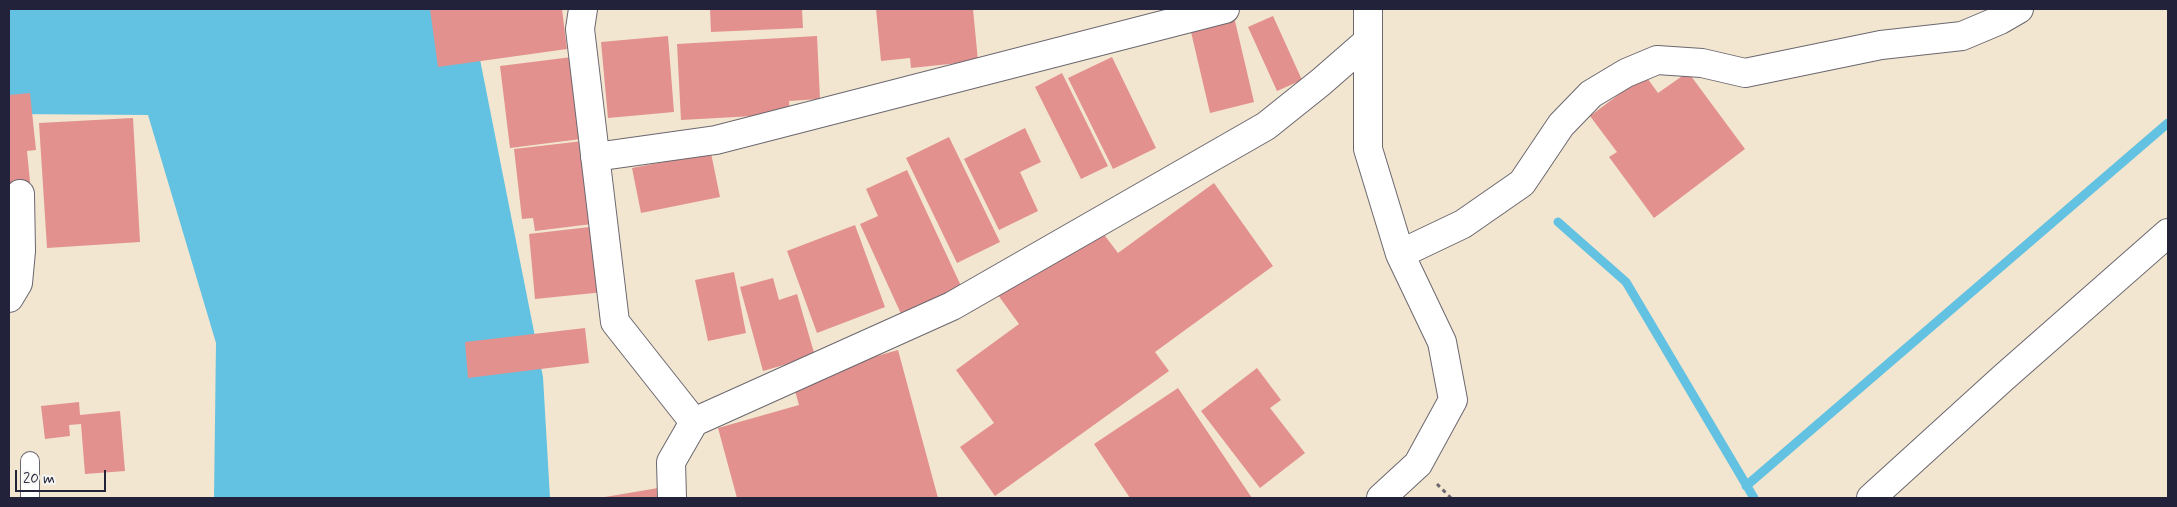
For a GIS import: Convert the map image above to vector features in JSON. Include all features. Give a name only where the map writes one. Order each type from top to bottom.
[{"type":"street","points":[[583,9],[580,29],[615,322],[694,422]]},
{"type":"street","points":[[595,157],[716,140],[1225,9]]},
{"type":"street","points":[[1368,9],[1368,149],[1400,254],[1442,342],[1453,400],[1418,464],[1381,498]]},
{"type":"street","points":[[1400,254],[1463,224],[1522,183],[1562,125],[1591,94],[1626,73],[1657,60],[1702,63],[1745,73],[1881,45],[1962,36],[2000,20],[2018,9]]},
{"type":"street","points":[[672,498],[671,462],[694,422],[952,306],[1266,126],[1368,41]]},
{"type":"street","points":[[9,298],[18,283],[21,251],[20,194]]},
{"type":"street","points":[[1871,498],[2003,378],[2168,233]]},
{"type":"lane","points":[[30,460],[30,498]]},
{"type":"water","points":[[9,9],[470,9],[543,377],[550,498],[214,498],[216,343],[148,115],[9,114]]},
{"type":"building","points":[[430,9],[562,9],[567,49],[438,67]]},
{"type":"building","points":[[710,9],[802,9],[803,28],[711,32]]},
{"type":"building","points":[[876,9],[973,9],[978,61],[911,68],[910,58],[881,61]]},
{"type":"building","points":[[1273,16],[1302,80],[1277,91],[1248,27]]},
{"type":"building","points":[[1235,21],[1254,102],[1210,113],[1191,32]]},
{"type":"building","points":[[668,36],[674,112],[608,118],[601,42]]},
{"type":"building","points":[[817,36],[820,99],[789,101],[790,114],[681,120],[677,44]]},
{"type":"building","points":[[572,57],[581,139],[510,148],[500,66]]},
{"type":"building","points":[[1112,57],[1156,148],[1113,169],[1068,78]]},
{"type":"building","points":[[1688,72],[1745,149],[1654,218],[1609,157],[1617,152],[1590,116],[1645,75],[1658,93]]},
{"type":"building","points":[[1062,73],[1108,166],[1081,179],[1035,87]]},
{"type":"building","points":[[30,93],[36,150],[27,151],[32,202],[9,204],[9,95]]},
{"type":"building","points":[[133,118],[140,242],[47,248],[39,123]]},
{"type":"building","points":[[1025,128],[1041,162],[1020,172],[1038,211],[999,230],[964,159]]},
{"type":"building","points":[[949,137],[1000,242],[957,263],[906,158]]},
{"type":"building","points":[[583,141],[592,224],[535,231],[533,218],[522,219],[514,149]]},
{"type":"building","points":[[711,153],[720,197],[641,213],[632,168]]},
{"type":"building","points":[[907,170],[962,288],[902,316],[860,224],[878,216],[866,189]]},
{"type":"building","points":[[1214,183],[1273,266],[1155,352],[1169,371],[995,496],[960,447],[994,423],[956,370],[1019,324],[998,295],[1096,224],[1118,253]]},
{"type":"building","points":[[855,225],[885,307],[817,333],[787,251]]},
{"type":"building","points":[[598,226],[604,292],[535,299],[529,234]]},
{"type":"building","points":[[734,272],[746,333],[708,341],[695,280]]},
{"type":"building","points":[[773,278],[779,300],[797,294],[815,356],[763,371],[740,287]]},
{"type":"building","points":[[585,328],[589,363],[468,378],[465,342]]},
{"type":"building","points":[[898,350],[938,498],[737,498],[718,428],[799,405],[792,380]]},
{"type":"building","points":[[1257,368],[1281,400],[1270,408],[1305,453],[1260,488],[1201,411]]},
{"type":"building","points":[[1178,388],[1252,498],[1130,498],[1094,444]]},
{"type":"building","points":[[79,402],[80,415],[120,411],[125,471],[85,474],[81,424],[69,425],[70,436],[45,439],[41,406]]},
{"type":"building","points":[[664,487],[665,498],[605,497]]},
{"type":"waterway","points":[[1746,486],[2168,123]]},
{"type":"waterway","points":[[1558,222],[1626,282],[1754,498]]}]
